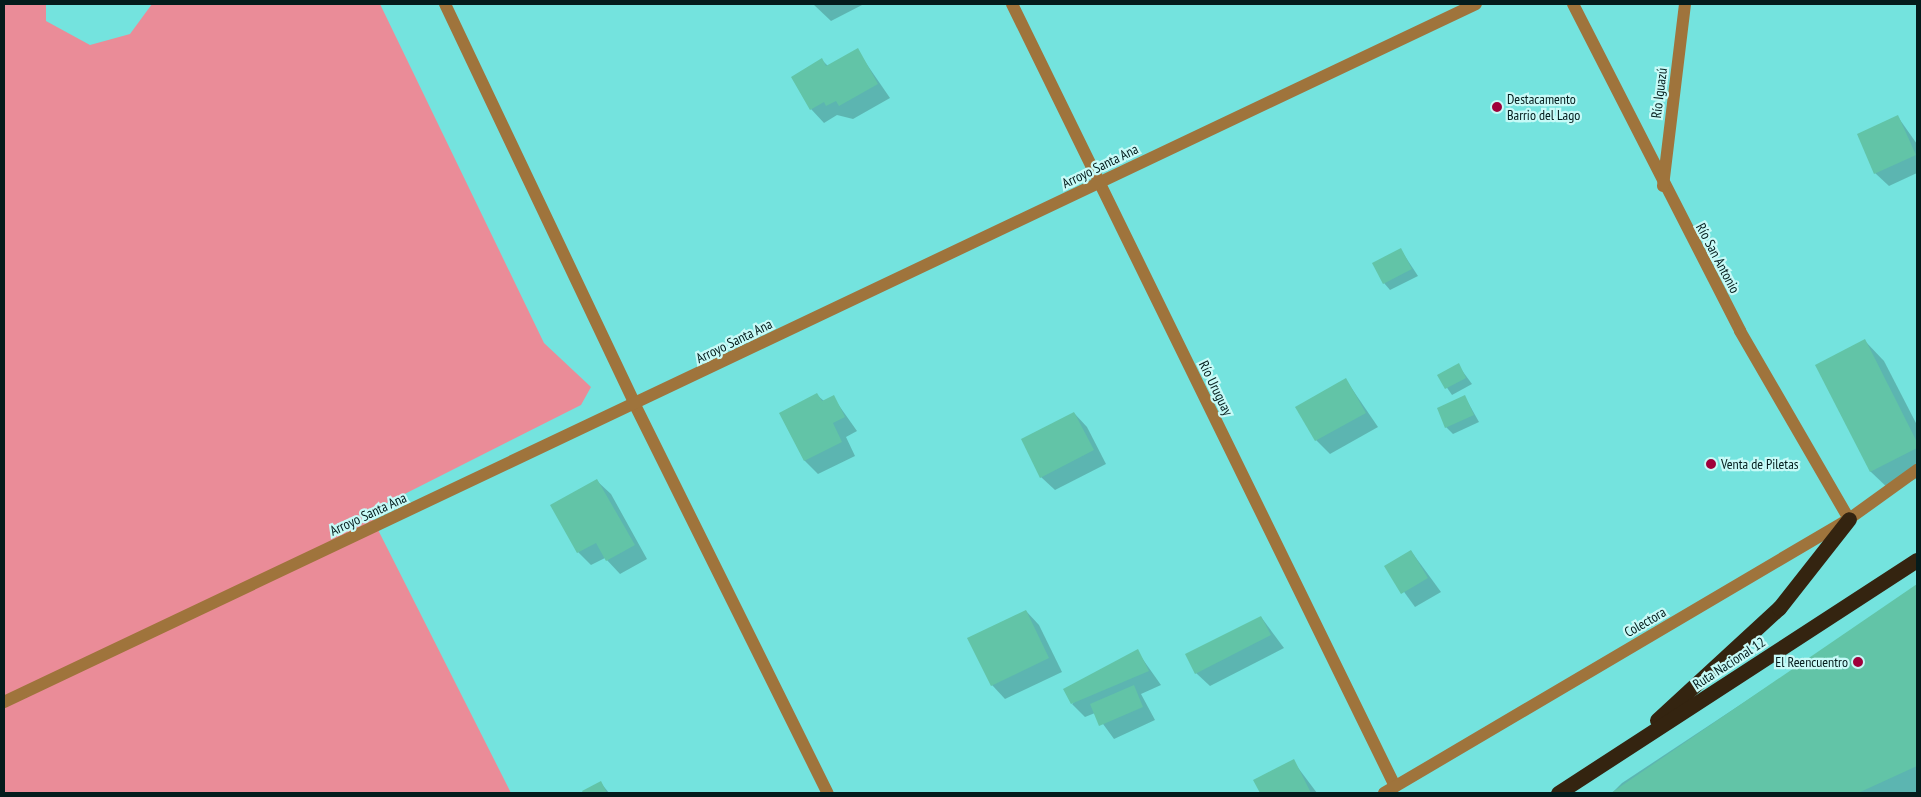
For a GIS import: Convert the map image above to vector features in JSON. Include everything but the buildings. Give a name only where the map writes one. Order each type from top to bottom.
[{"type":"highway","points":[[1623,750],[1779,608],[1848,519]]},
{"type":"highway","name":"Ruta Nacional 12","points":[[1563,791],[1623,750],[1917,560]]},
{"type":"street","points":[[445,4],[635,405],[828,793]]},
{"type":"street","name":"Río Uruguay","points":[[1012,4],[1098,184],[1395,786]]},
{"type":"street","name":"Arroyo Santa Ana","points":[[4,702],[635,405],[1476,4]]},
{"type":"street","name":"Río San Antonio","points":[[1573,4],[1663,186],[1848,519]]},
{"type":"street","name":"Río Iguazú","points":[[1663,186],[1685,4]]},
{"type":"street","name":"Colectora","points":[[1384,793],[1848,519],[1917,470]]},
{"type":"shaded area","points":[[4,4],[46,4],[46,21],[90,45],[130,34],[152,4],[380,4],[544,343],[591,387],[581,405],[369,512],[511,793],[4,793]]},
{"type":"place","name":"Destacamento Barrio del Lago","points":[[1497,107]]},
{"type":"place","name":"Venta de Piletas","points":[[1711,464]]},
{"type":"place","name":"El Reencuentro","points":[[1858,662]]}]
